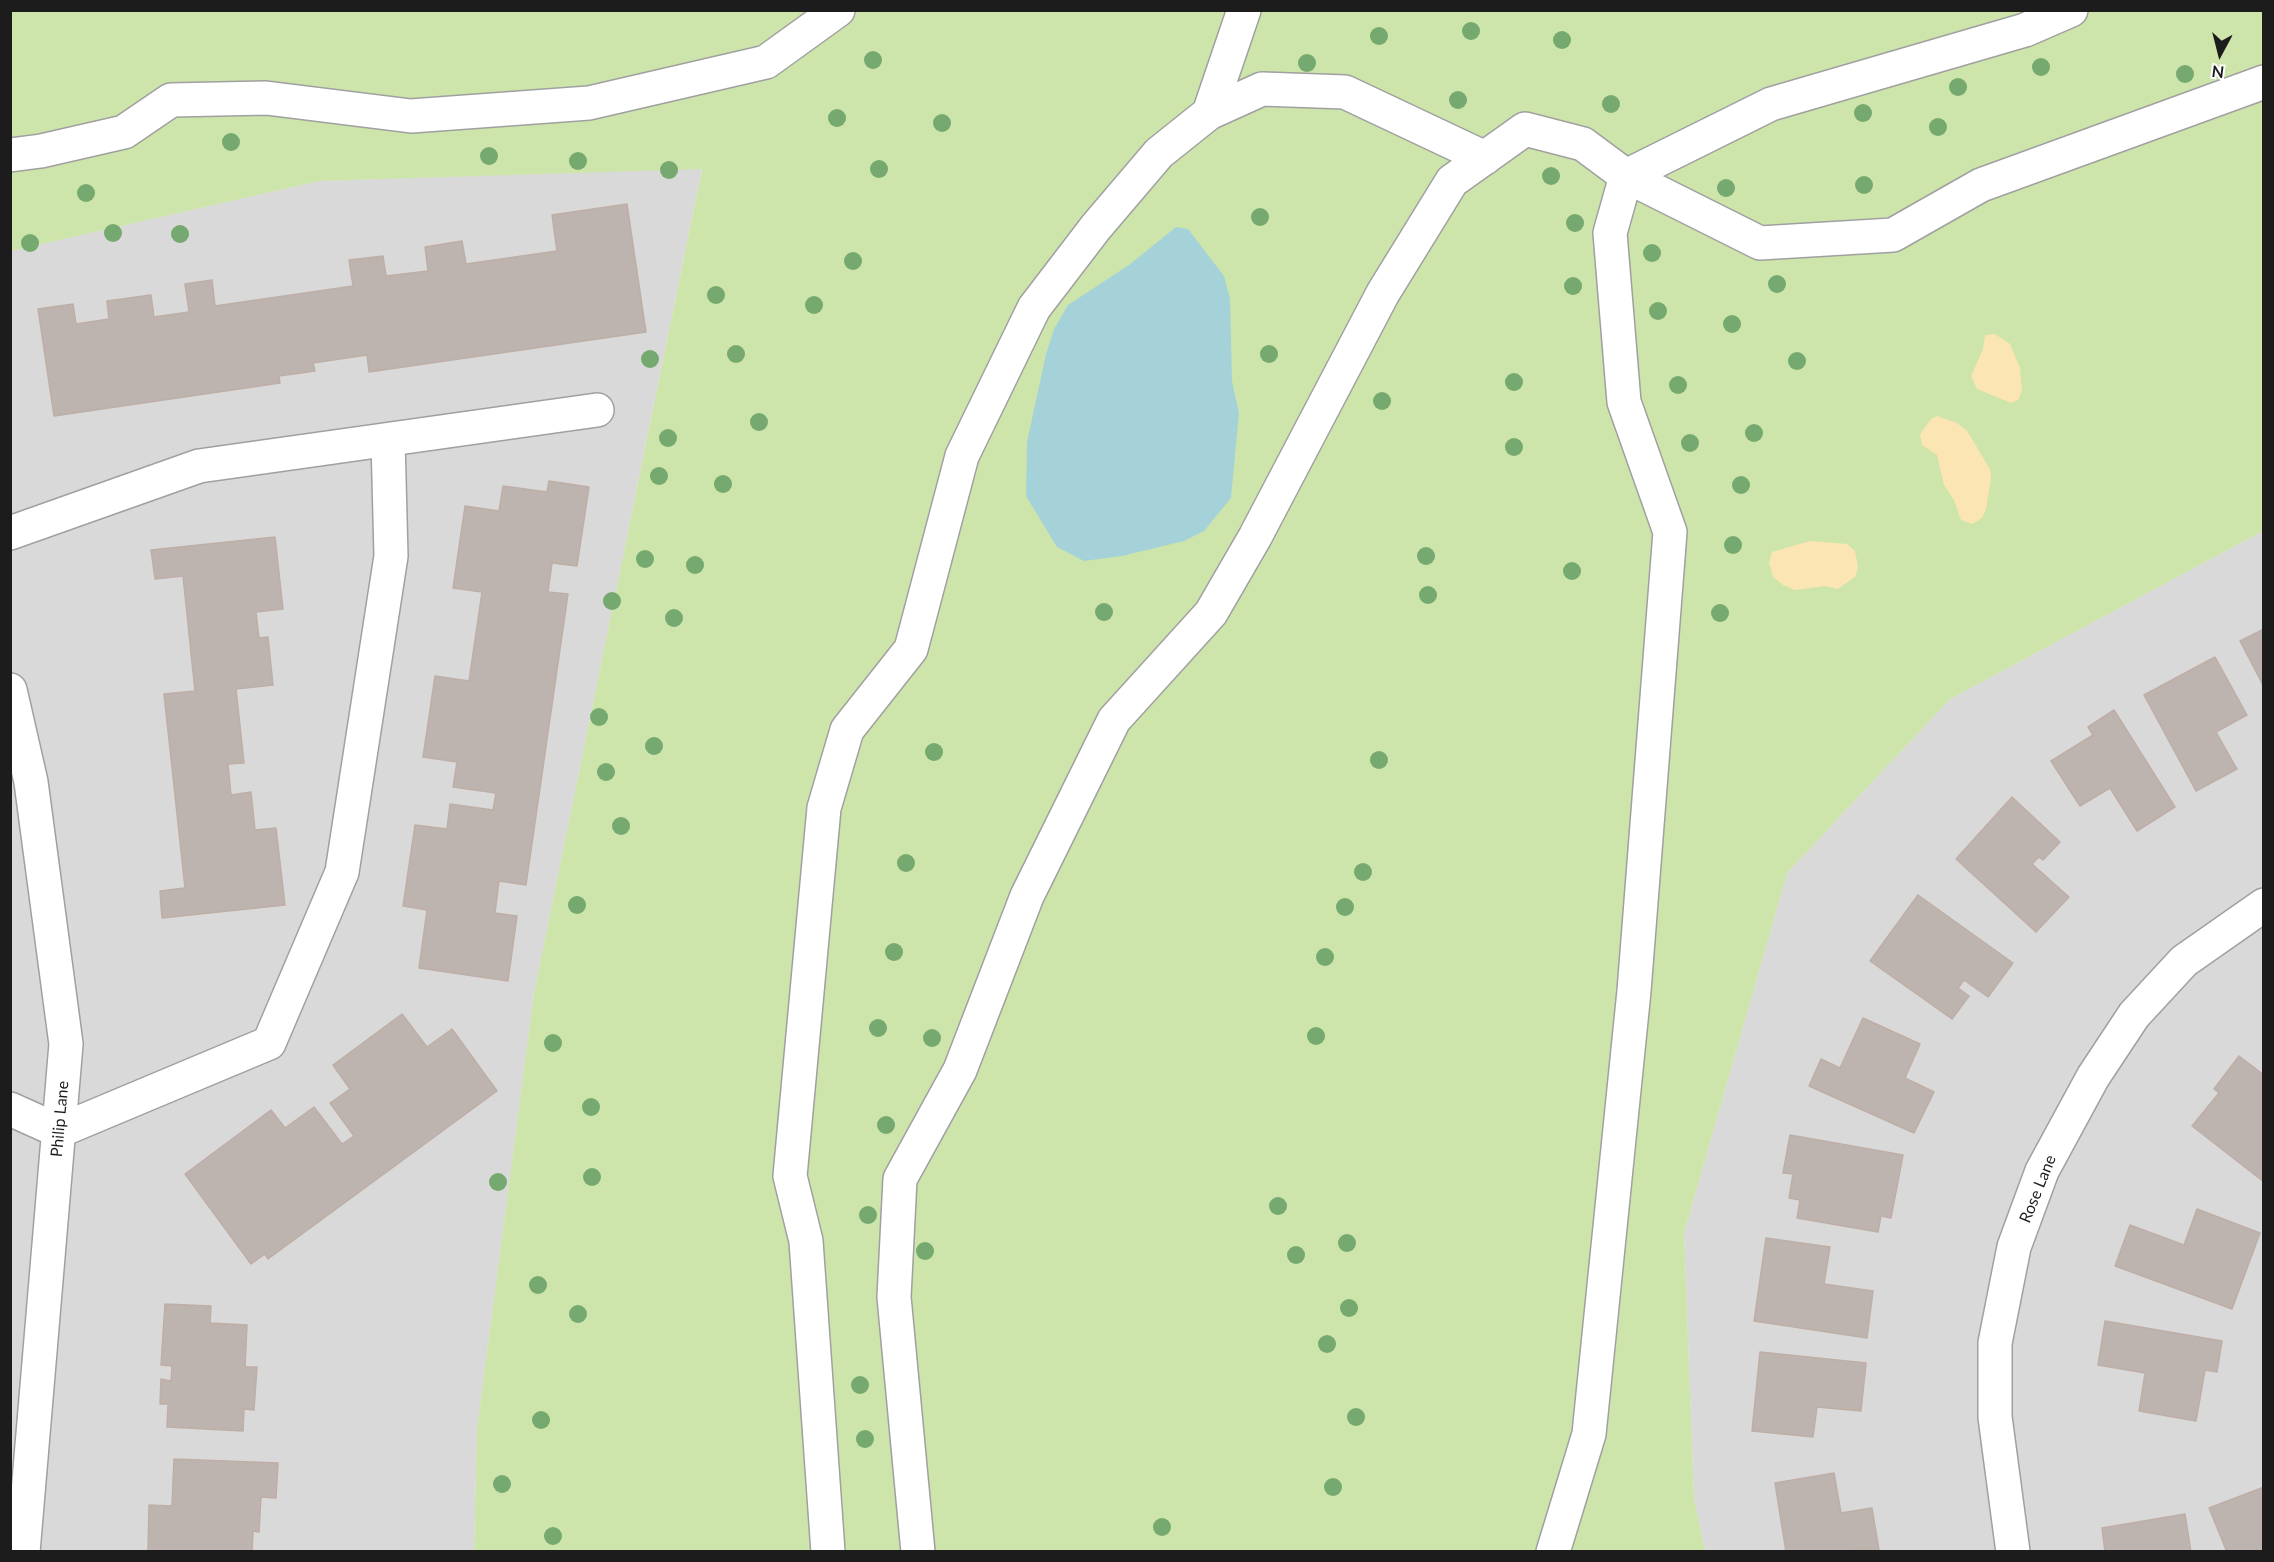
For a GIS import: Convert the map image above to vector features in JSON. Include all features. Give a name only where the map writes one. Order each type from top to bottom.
[{"type":"street","points":[[10,155],[41,151],[124,132],[171,100],[266,98],[411,116],[588,103],[766,62],[838,10]]},
{"type":"street","points":[[1209,113],[1244,10]]},
{"type":"street","points":[[1553,1551],[1589,1434],[1634,991],[1670,532],[1624,402],[1610,233],[1626,176],[1771,104],[2025,30],[2071,10]]},
{"type":"street","points":[[918,1551],[894,1297],[900,1179],[960,1070],[1027,896],[1114,720],[1211,613],[1255,537],[1383,293],[1452,181],[1525,129],[1583,144],[1626,176],[1760,243],[1893,236],[1981,185],[2264,82]]},
{"type":"street","points":[[828,1551],[806,1241],[790,1176],[824,808],[847,730],[911,649],[962,456],[1034,308],[1096,227],[1159,153],[1209,113],[1262,89],[1345,92],[1485,158]]},
{"type":"street","points":[[10,533],[199,466],[597,410]]},
{"type":"street","points":[[10,1108],[59,1131],[269,1043],[342,872],[391,556],[388,440]]},
{"type":"street","name":"Philip Lane","points":[[10,690],[31,782],[66,1044],[23,1551]]},
{"type":"street","name":"Rose Lane","points":[[2013,1551],[1995,1417],[1995,1343],[2014,1247],[2042,1170],[2093,1077],[2134,1015],[2184,961],[2264,905]]},
{"type":"shaded area","points":[[702,168],[534,993],[477,1429],[474,1551],[11,1551],[10,251],[319,181]]},
{"type":"shaded area","points":[[2263,531],[2263,1551],[1705,1551],[1694,1499],[1684,1233],[1787,873],[1950,699]]},
{"type":"green space","points":[[10,11],[2263,11],[2263,531],[1950,699],[1787,873],[1684,1233],[1694,1499],[1705,1551],[474,1551],[477,1429],[534,993],[702,169],[319,181],[11,251]]},
{"type":"sand","points":[[1995,334],[2010,344],[2020,368],[2022,391],[2018,400],[2011,403],[1977,389],[1971,376],[1983,349],[1985,335]]},
{"type":"sand","points":[[1937,416],[1957,423],[1967,431],[1990,469],[1991,478],[1986,509],[1982,518],[1972,524],[1961,520],[1954,500],[1944,485],[1937,455],[1922,445],[1920,434],[1931,419]]},
{"type":"sand","points":[[1810,541],[1847,544],[1855,551],[1858,567],[1855,577],[1838,589],[1825,586],[1795,590],[1783,585],[1773,577],[1769,563],[1772,552]]},
{"type":"water","points":[[1176,227],[1188,229],[1224,276],[1230,298],[1232,381],[1239,413],[1231,498],[1204,531],[1184,541],[1122,556],[1084,561],[1057,547],[1026,496],[1027,442],[1046,354],[1054,329],[1068,305],[1129,265]]},
{"type":"building","points":[[627,204],[646,332],[369,372],[367,355],[313,363],[315,371],[279,376],[280,383],[54,416],[38,309],[73,304],[76,324],[109,319],[107,301],[151,295],[154,317],[189,312],[185,284],[212,280],[215,306],[353,286],[349,260],[383,256],[386,276],[428,271],[425,247],[462,241],[466,264],[557,251],[552,215]]},
{"type":"building","points":[[549,481],[589,487],[577,566],[552,563],[548,592],[568,594],[526,885],[499,881],[495,913],[517,916],[508,981],[419,968],[427,910],[403,906],[415,825],[447,829],[450,804],[493,810],[496,793],[453,787],[457,762],[423,757],[435,676],[469,681],[482,592],[453,588],[465,506],[499,511],[503,486],[547,492]]},
{"type":"building","points":[[275,537],[283,609],[256,612],[259,638],[268,637],[273,685],[236,689],[244,763],[228,764],[231,795],[251,792],[255,830],[276,828],[285,905],[162,918],[160,891],[185,888],[164,694],[195,691],[183,576],[155,579],[151,550]]},
{"type":"building","points":[[2264,629],[2264,687],[2240,641]]},
{"type":"building","points":[[2215,657],[2247,715],[2216,732],[2237,769],[2196,791],[2144,695]]},
{"type":"building","points":[[2114,710],[2175,807],[2137,831],[2110,788],[2080,806],[2051,761],[2093,735],[2088,727]]},
{"type":"building","points":[[2012,797],[2060,842],[2043,860],[2039,857],[2032,864],[2069,897],[2036,932],[1956,859]]},
{"type":"building","points":[[1918,895],[2013,963],[1988,997],[1964,980],[1958,988],[1969,996],[1952,1019],[1870,961]]},
{"type":"building","points":[[402,1014],[427,1047],[452,1029],[497,1091],[268,1259],[265,1254],[251,1264],[185,1174],[271,1110],[285,1128],[314,1107],[342,1144],[354,1136],[330,1103],[350,1089],[333,1065]]},
{"type":"building","points":[[1863,1018],[1920,1044],[1905,1078],[1934,1092],[1914,1133],[1809,1086],[1821,1059],[1840,1068]]},
{"type":"building","points":[[2239,1056],[2264,1075],[2264,1182],[2192,1126],[2219,1093],[2214,1089]]},
{"type":"building","points":[[1790,1135],[1903,1155],[1891,1218],[1881,1216],[1878,1232],[1797,1218],[1800,1200],[1789,1198],[1793,1174],[1783,1173]]},
{"type":"building","points":[[2197,1209],[2260,1233],[2232,1309],[2115,1266],[2130,1225],[2184,1245]]},
{"type":"building","points":[[1766,1238],[1830,1247],[1824,1284],[1873,1291],[1867,1338],[1754,1321]]},
{"type":"building","points":[[165,1304],[211,1306],[210,1323],[247,1325],[245,1367],[257,1367],[254,1410],[244,1409],[243,1431],[167,1427],[168,1404],[160,1404],[161,1379],[171,1381],[172,1366],[161,1365]]},
{"type":"building","points":[[2105,1321],[2222,1341],[2217,1372],[2205,1370],[2196,1421],[2139,1411],[2145,1373],[2098,1365]]},
{"type":"building","points":[[1760,1352],[1866,1363],[1861,1411],[1817,1407],[1813,1437],[1752,1431]]},
{"type":"building","points":[[174,1459],[278,1463],[276,1498],[261,1497],[259,1532],[253,1531],[252,1552],[148,1552],[149,1505],[172,1506]]},
{"type":"building","points":[[1834,1473],[1841,1513],[1872,1508],[1879,1550],[1786,1552],[1775,1483]]},
{"type":"building","points":[[2264,1487],[2264,1552],[2227,1552],[2209,1508]]},
{"type":"building","points":[[2185,1514],[2191,1552],[2105,1552],[2102,1528]]}]
